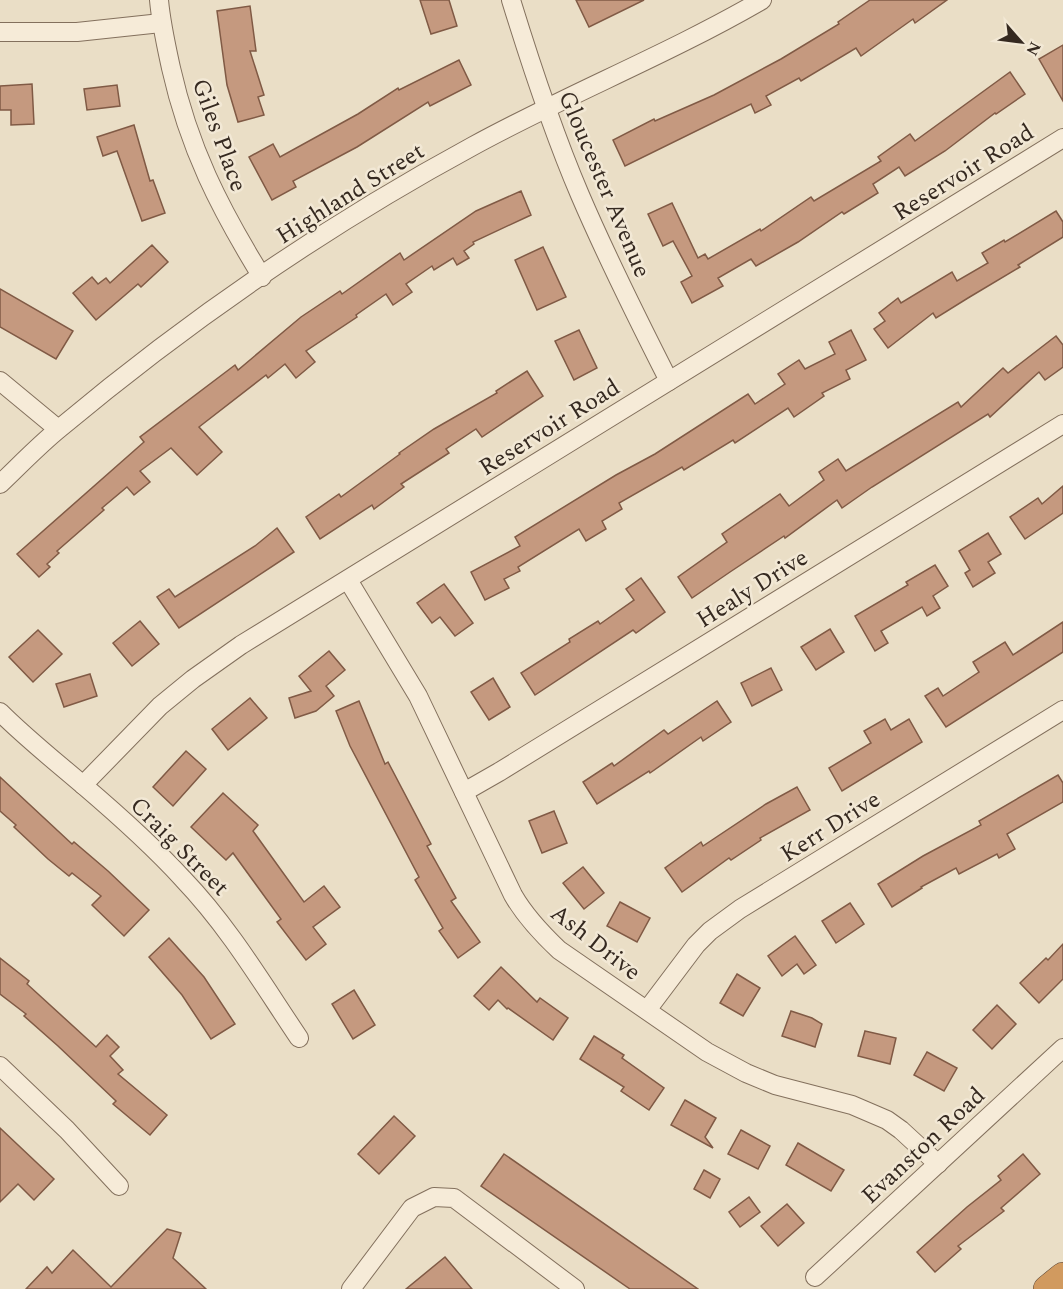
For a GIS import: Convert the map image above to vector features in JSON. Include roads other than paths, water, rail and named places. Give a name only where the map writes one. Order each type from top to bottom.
[{"type":"highway","points":[[1047,1289],[1063,1276]]},
{"type":"street","name":"Giles Place","points":[[159,0],[161,23],[175,84],[196,154],[229,223],[262,277]]},
{"type":"street","name":"Gloucester Avenue","points":[[511,0],[547,108],[584,203],[621,287],[669,381]]},
{"type":"street","name":"Highland Street","points":[[0,484],[58,429],[160,348],[353,216],[474,145],[729,19],[762,0]]},
{"type":"street","points":[[0,32],[77,32],[161,23]]},
{"type":"street","name":"Reservoir Road","points":[[83,785],[160,706],[193,679],[242,645],[1063,138]]},
{"type":"street","points":[[0,381],[58,429]]},
{"type":"street","name":"Healy Drive","points":[[464,792],[1063,424]]},
{"type":"street","name":"Ash Drive","points":[[348,580],[418,696],[513,895],[532,923],[559,950],[707,1052],[746,1073],[806,1094],[864,1109],[887,1120],[902,1130],[938,1164]]},
{"type":"street","name":"Kerr Drive","points":[[647,1010],[696,945],[710,931],[740,909],[1063,710]]},
{"type":"street","name":"Craig Street","points":[[0,712],[147,842],[214,912],[238,944],[299,1038]]},
{"type":"street","name":"Evanston Road","points":[[815,1277],[1063,1048]]},
{"type":"street","points":[[0,1066],[67,1130],[119,1186]]},
{"type":"street","points":[[351,1289],[412,1208],[434,1197],[454,1198],[575,1289]]}]
